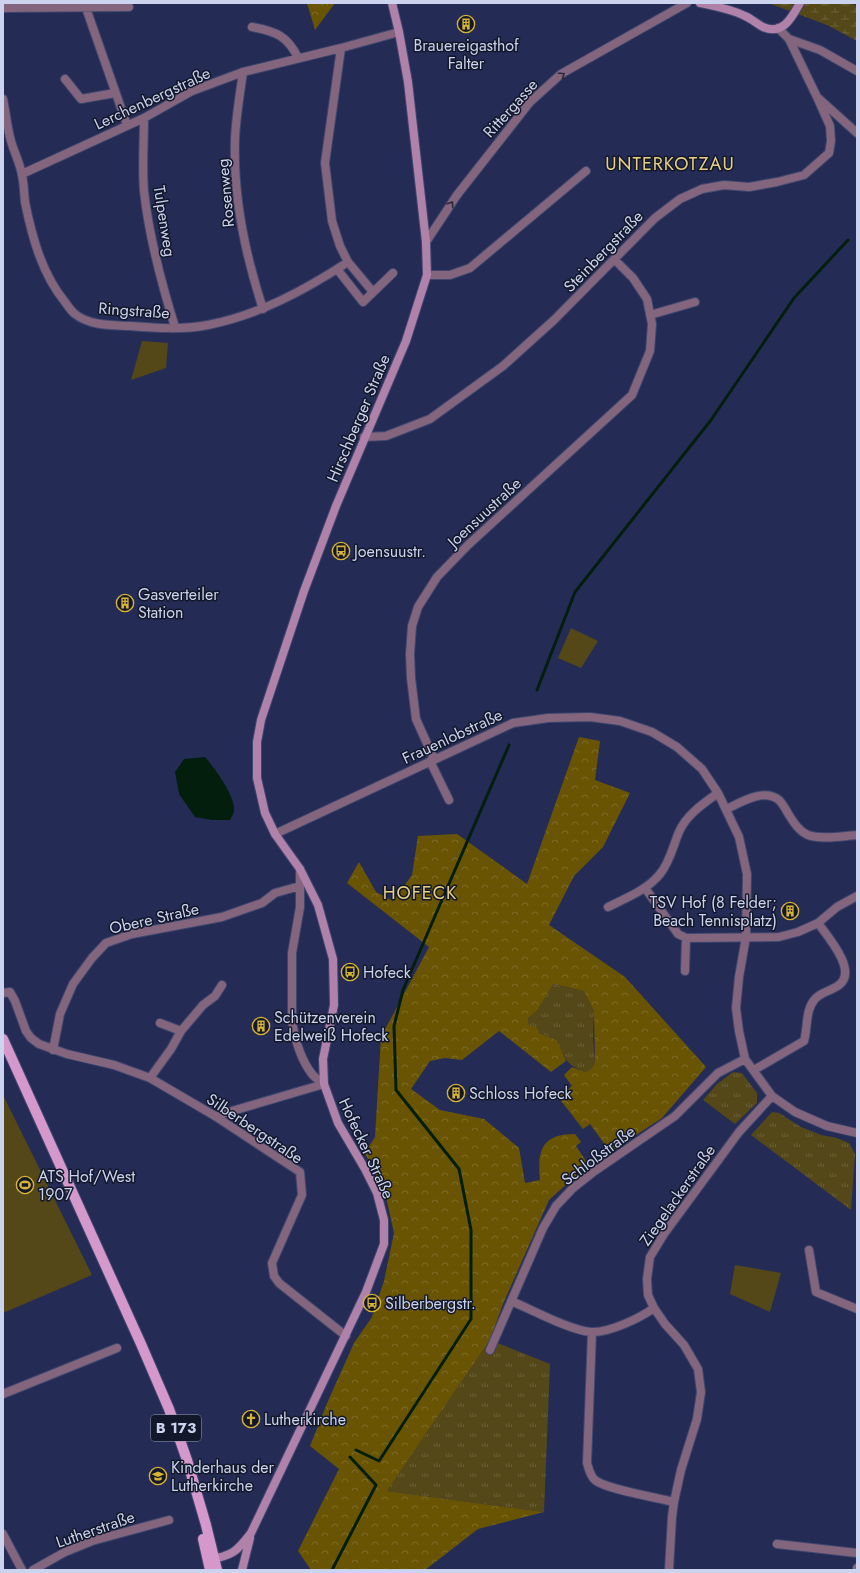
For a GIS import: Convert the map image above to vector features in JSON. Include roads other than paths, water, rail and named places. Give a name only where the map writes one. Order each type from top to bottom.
[{"type":"main road","name":"Hirschberger Straße","points":[[275,834],[265,813],[258,778],[257,742],[261,720],[304,591],[364,437],[406,340],[427,275],[428,239],[408,82],[392,3]]},
{"type":"main road","points":[[700,3],[746,16],[763,27],[778,28],[786,25],[800,3]]},
{"type":"main road","name":"Hofecker Straße","points":[[242,1570],[251,1534],[346,1336],[366,1292],[384,1244],[384,1220],[377,1193],[338,1123],[324,1084],[323,1060],[334,1005],[333,959],[318,904],[300,869],[275,834]]},
{"type":"main road","name":"B 173","points":[[3,1039],[141,1344],[180,1440],[206,1525],[211,1563],[217,1570]]},
{"type":"main road","name":"Hofecker Straße","points":[[211,1563],[234,1553],[251,1534]]},
{"type":"street","name":"Rittergasse","points":[[428,239],[457,195],[530,102],[561,74],[687,3]]},
{"type":"street","points":[[3,8],[86,6],[129,7]]},
{"type":"street","points":[[86,6],[126,125]]},
{"type":"street","points":[[252,27],[271,30],[284,38],[294,49],[298,58]]},
{"type":"street","points":[[778,28],[789,39],[820,50],[857,71]]},
{"type":"street","name":"Lerchenbergstraße","points":[[22,174],[144,118],[192,91],[242,72],[399,32]]},
{"type":"street","name":"Steinbergstraße","points":[[364,437],[386,436],[430,419],[508,361],[554,320],[655,218],[680,199],[702,189],[724,185],[749,187],[804,175],[828,154],[831,141],[830,126],[789,39]]},
{"type":"street","points":[[341,48],[325,163],[332,221],[340,246],[348,262],[373,292]]},
{"type":"street","name":"Rosenweg","points":[[242,72],[235,139],[238,201],[243,241],[263,309]]},
{"type":"street","points":[[65,79],[81,99],[115,93]]},
{"type":"street","points":[[817,97],[857,133]]},
{"type":"street","name":"Ringstraße","points":[[3,99],[11,141],[22,174],[25,201],[33,236],[45,270],[58,293],[74,314],[86,320],[102,325],[175,327],[207,325],[263,309],[290,296],[348,262]]},
{"type":"street","name":"Tulpenweg","points":[[144,118],[144,189],[150,232],[161,282],[175,327]]},
{"type":"street","points":[[427,275],[450,275],[470,268],[586,171]]},
{"type":"street","name":"Joensuustraße","points":[[449,800],[416,719],[411,678],[410,654],[412,626],[418,607],[437,577],[468,545],[632,395],[650,350],[652,324],[647,299],[633,278],[615,260]]},
{"type":"street","points":[[338,269],[363,302],[393,273]]},
{"type":"street","points":[[650,315],[695,302]]},
{"type":"street","name":"Frauenlobstraße","points":[[275,834],[513,723],[548,718],[590,717],[620,721],[652,732],[677,747],[702,769],[718,793],[739,838],[747,874],[746,937],[739,977],[736,1008],[745,1059],[772,1096],[795,1112],[827,1126],[857,1133]]},
{"type":"street","points":[[608,907],[644,888],[662,873],[669,860],[680,830],[688,818],[718,793]]},
{"type":"street","points":[[727,810],[745,799],[758,796],[775,797],[780,801],[798,829],[807,835],[817,837],[857,835]]},
{"type":"street","points":[[300,869],[300,907],[292,954],[292,1022],[304,1061],[312,1074],[324,1084]]},
{"type":"street","name":"Obere Straße","points":[[53,1050],[60,1014],[73,984],[92,958],[106,943],[132,934],[222,917],[262,903],[275,893],[300,886]]},
{"type":"street","points":[[644,888],[678,934],[686,938],[778,937],[798,932],[818,923],[837,907],[857,896]]},
{"type":"street","points":[[754,1070],[804,1041],[807,1032],[811,1005],[822,993],[839,985],[846,974],[843,960],[818,923]]},
{"type":"street","points":[[685,971],[686,938]]},
{"type":"street","points":[[150,1078],[181,1031],[203,1005],[215,996],[222,985]]},
{"type":"street","name":"Silberbergstraße","points":[[3,993],[10,992],[26,1031],[31,1038],[39,1044],[53,1050],[114,1065],[150,1078],[215,1116],[300,1172],[302,1195],[274,1256],[272,1270],[279,1283],[346,1336]]},
{"type":"street","points":[[160,1023],[181,1031]]},
{"type":"street","name":"Schloßstraße","points":[[490,1350],[543,1228],[556,1206],[573,1188],[592,1173],[675,1116],[718,1073],[745,1059]]},
{"type":"street","points":[[215,1116],[324,1084]]},
{"type":"street","name":"Ziegelackerstraße","points":[[669,1570],[674,1502],[681,1470],[697,1420],[701,1392],[698,1369],[684,1345],[664,1324],[648,1295],[647,1280],[650,1257],[664,1234],[739,1132],[772,1096]]},
{"type":"street","points":[[808,1250],[816,1292],[857,1309]]},
{"type":"street","points":[[511,1301],[574,1328],[592,1332],[619,1326],[642,1317],[654,1308]]},
{"type":"street","points":[[592,1332],[587,1463],[590,1472],[595,1480],[607,1486],[674,1502]]},
{"type":"street","points":[[3,1394],[117,1348]]},
{"type":"street","name":"Lutherstraße","points":[[33,1570],[65,1552],[92,1541],[169,1520]]},
{"type":"street","points":[[3,1534],[22,1570]]},
{"type":"street","points":[[777,1544],[857,1553]]},
{"type":"waterway","points":[[537,690],[575,592],[711,420],[794,298],[848,240]]},
{"type":"waterway","points":[[356,1450],[379,1461],[471,1319],[471,1230],[459,1169],[396,1090],[394,1026],[403,990],[509,745]]},
{"type":"waterway","points":[[332,1570],[376,1485],[350,1457]]},
{"type":"place","name":"Brauereigasthof Falter","points":[[466,24]]},
{"type":"place","name":"Joensuustr.","points":[[341,551]]},
{"type":"place","name":"Gasverteiler Station","points":[[125,603]]},
{"type":"place","name":"TSV Hof (8 Felder; Beach Tennisplatz)","points":[[790,911]]},
{"type":"place","name":"Hofeck","points":[[350,972]]},
{"type":"place","name":"Schützenverein Edelweiß Hofeck","points":[[261,1026]]},
{"type":"place","name":"Schloss Hofeck","points":[[456,1093]]},
{"type":"place","name":"ATS Hof/West 1907","points":[[25,1185]]},
{"type":"place","name":"Silberbergstr.","points":[[372,1303]]},
{"type":"place","name":"Lutherkirche","points":[[251,1419]]},
{"type":"place","name":"Kinderhaus der Lutherkirche","points":[[158,1476]]},
{"type":"district","name":"UNTERKOTZAU","points":[[670,164]]},
{"type":"district","name":"HOFECK","points":[[420,893]]}]
